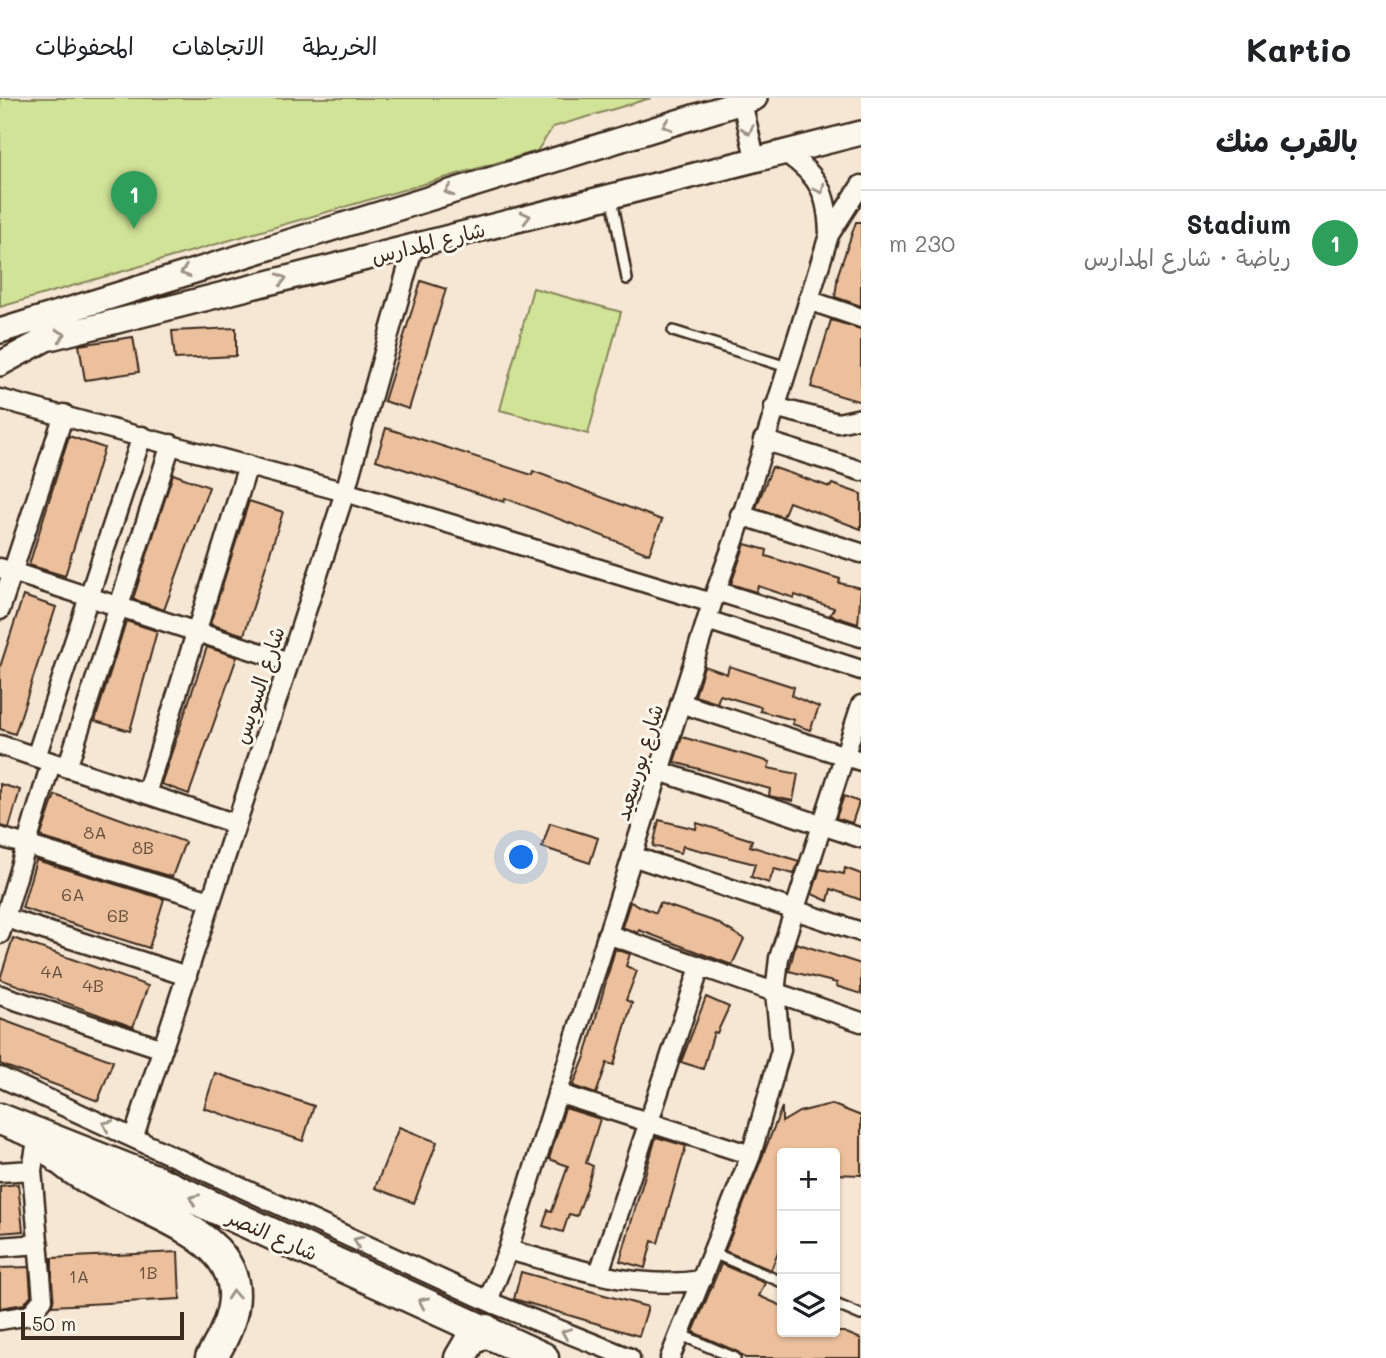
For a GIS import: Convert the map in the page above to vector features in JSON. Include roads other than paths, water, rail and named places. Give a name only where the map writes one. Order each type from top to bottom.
[{"type":"main road","name":"شارع النصر","points":[[0,1119],[487,1316],[543,1358]]},
{"type":"main road","points":[[38,1134],[57,1157],[80,1175],[188,1227],[218,1251],[228,1268],[234,1307],[228,1326],[211,1358]]},
{"type":"main road","points":[[460,1358],[487,1316]]},
{"type":"street","points":[[746,99],[757,162]]},
{"type":"street","name":"شارع المدارس","points":[[0,331],[746,99]]},
{"type":"street","name":"شارع المدارس","points":[[0,365],[46,339],[414,245],[757,162],[861,133]]},
{"type":"street","name":"شارع بورسعيد","points":[[787,154],[806,167],[820,186],[828,207],[829,235]]},
{"type":"street","name":"شارع بورسعيد","points":[[487,1316],[711,604],[734,541],[807,300],[829,235],[861,185]]},
{"type":"street","name":"شارع السويس","points":[[134,1136],[345,492],[414,245]]},
{"type":"street","points":[[807,300],[861,318]]},
{"type":"street","points":[[0,399],[64,414],[345,492],[711,604],[861,637]]},
{"type":"street","points":[[774,407],[838,423],[861,418]]},
{"type":"street","points":[[0,610],[6,570],[64,414]]},
{"type":"street","points":[[142,436],[89,596],[51,763],[2,923],[187,976]]},
{"type":"street","points":[[764,440],[861,471]]},
{"type":"street","points":[[51,763],[119,606],[171,444]]},
{"type":"street","points":[[146,794],[248,465]]},
{"type":"street","points":[[740,514],[861,553]]},
{"type":"street","points":[[6,570],[289,662]]},
{"type":"street","points":[[711,604],[861,670]]},
{"type":"street","points":[[680,703],[853,758]]},
{"type":"street","points":[[670,1358],[751,1155],[781,1051],[775,993],[779,958],[823,826],[853,758],[861,705]]},
{"type":"street","points":[[0,746],[236,824]]},
{"type":"street","points":[[659,771],[861,838]]},
{"type":"street","points":[[0,836],[211,901]]},
{"type":"street","points":[[632,856],[861,932]]},
{"type":"street","points":[[607,934],[861,1022]]},
{"type":"street","points":[[599,1273],[701,967]]},
{"type":"street","points":[[0,995],[163,1049]]},
{"type":"street","points":[[0,1077],[134,1136],[487,1316],[630,1358]]},
{"type":"street","points":[[557,1093],[751,1155]]},
{"type":"street","points":[[0,1320],[30,1315],[43,1299],[32,1170],[38,1134]]},
{"type":"street","points":[[0,1172],[32,1170]]},
{"type":"street","points":[[0,1247],[38,1244]]},
{"type":"street","points":[[508,1250],[652,1285],[702,1280]]},
{"type":"lane","points":[[612,196],[627,279]]},
{"type":"lane","points":[[673,331],[787,367]]},
{"type":"lane","points":[[713,1254],[777,1280]]},
{"type":"lane","points":[[840,1306],[861,1315]]},
{"type":"lane","points":[[679,1334],[735,1358]]},
{"type":"place","name":"Stadium","points":[[134,229]]}]
